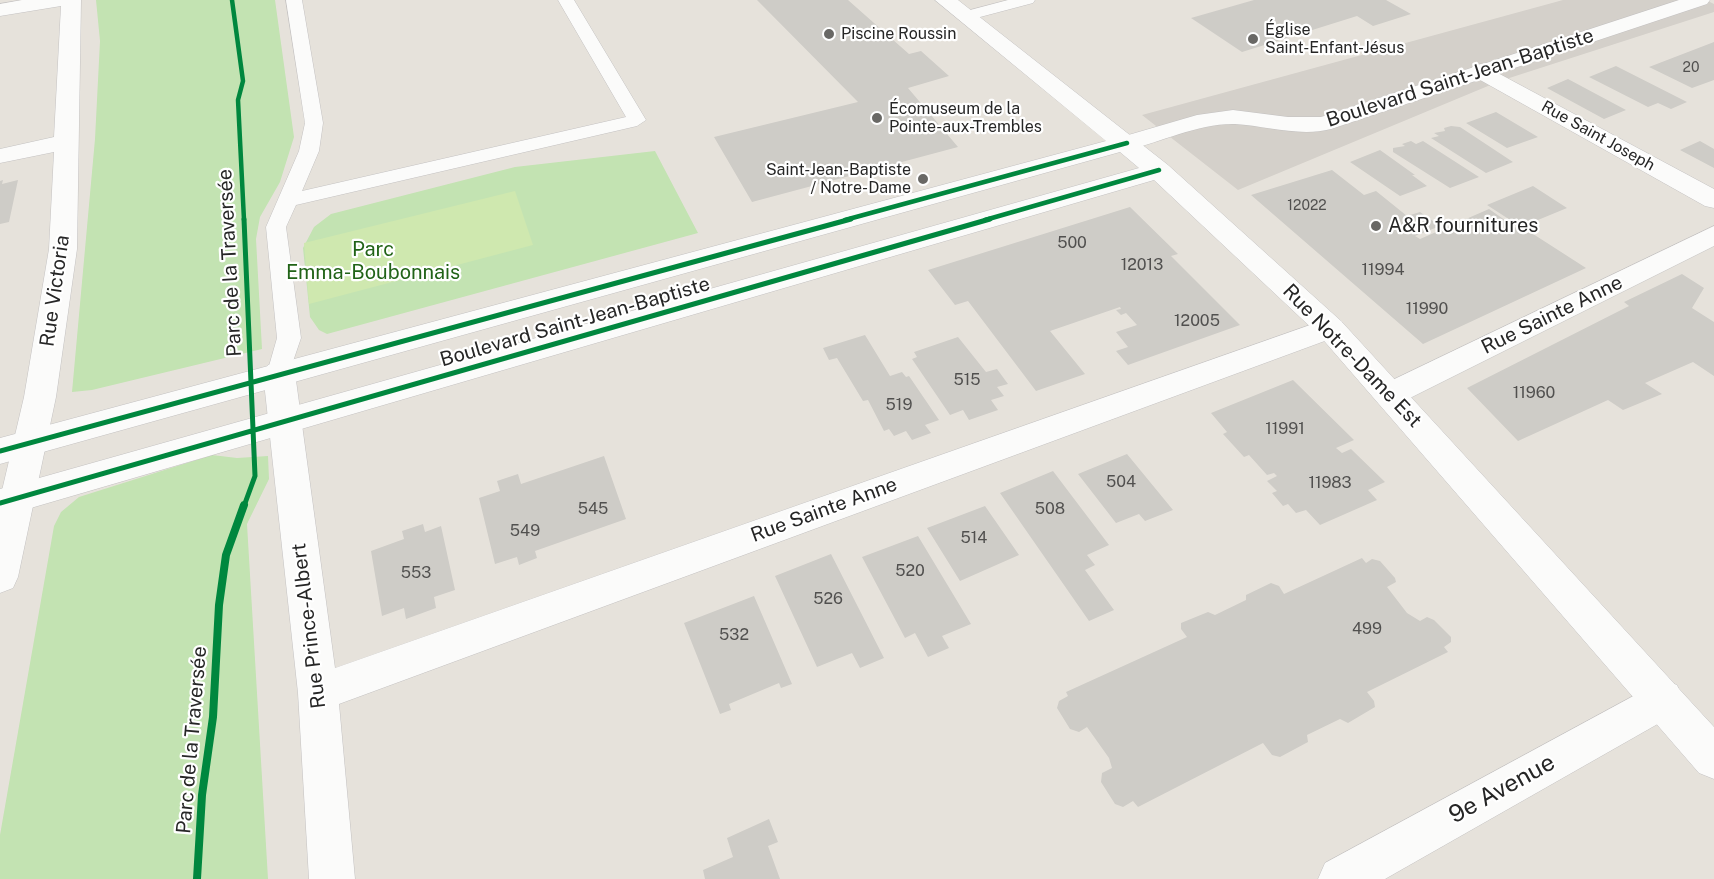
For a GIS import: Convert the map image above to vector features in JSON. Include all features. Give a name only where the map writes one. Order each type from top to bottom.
[{"type":"street","points":[[0,10],[58,0]]},
{"type":"street","name":"Rue Victoria","points":[[0,577],[16,446],[63,249],[71,0]]},
{"type":"street","name":"Rue Notre-Dame Est","points":[[945,0],[1159,170],[1330,328],[1714,758]]},
{"type":"street","name":"Boulevard Saint-Jean-Baptiste","points":[[16,446],[1197,123],[1233,117],[1288,124],[1323,124],[1700,0]]},
{"type":"street","name":"Rue Saint Joseph","points":[[1481,71],[1714,200]]},
{"type":"street","points":[[0,156],[68,142]]},
{"type":"street","name":"Boulevard Saint-Jean-Baptiste","points":[[9,500],[285,423],[1159,170]]},
{"type":"street","name":"Rue Sainte Anne","points":[[1391,394],[1714,235]]},
{"type":"street","points":[[698,260],[715,299]]},
{"type":"street","name":"Rue Sainte Anne","points":[[318,693],[1330,328]]},
{"type":"street","name":"Rue Prince-Albert","points":[[279,373],[318,693],[332,879]]},
{"type":"street","name":"9e Avenue","points":[[1341,879],[1663,699]]},
{"type":"lane","points":[[279,373],[289,338],[276,227],[290,200],[309,151],[314,123],[294,0]]},
{"type":"lane","points":[[290,200],[637,120],[566,0]]},
{"type":"lane","points":[[965,16],[1028,0]]},
{"type":"green space","points":[[96,0],[275,0],[294,137],[280,182],[260,217],[256,239],[262,349],[92,390],[72,392],[95,139],[100,41]]},
{"type":"green space","name":"Parc Emma-Boubonnais","points":[[655,151],[698,233],[327,334],[319,330],[310,317],[303,248],[314,227],[331,214],[515,167]]},
{"type":"green space","points":[[515,191],[533,245],[309,304],[304,243]]},
{"type":"green space","points":[[212,455],[237,458],[268,456],[269,479],[247,524],[268,879],[0,879],[0,835],[54,526],[61,512],[79,497]]},
{"type":"shaded area","points":[[1563,0],[1706,0],[1714,4],[1714,12],[1500,81],[1238,190],[1142,115]]},
{"type":"building","points":[[757,0],[848,0],[909,54],[921,51],[949,76],[908,88],[958,147],[752,202],[714,137],[858,102]]},
{"type":"building","name":"Église Saint-Enfant-Jésus","points":[[1254,0],[1386,0],[1411,14],[1373,26],[1357,16],[1242,52],[1191,18]]},
{"type":"building","points":[[1714,42],[1714,80],[1692,88],[1649,67]]},
{"type":"building","points":[[1616,66],[1687,102],[1671,109],[1658,103],[1648,107],[1589,77]]},
{"type":"building","points":[[1568,79],[1626,110],[1604,119],[1547,88]]},
{"type":"building","points":[[1496,112],[1538,137],[1507,148],[1466,123]]},
{"type":"building","points":[[1460,127],[1513,162],[1486,173],[1431,138],[1439,136],[1434,133],[1445,131],[1444,128]]},
{"type":"building","points":[[1411,141],[1416,144],[1423,141],[1479,177],[1450,188],[1393,152],[1393,148],[1405,146],[1402,144]]},
{"type":"building","points":[[1700,141],[1714,149],[1714,168],[1680,150]]},
{"type":"building","points":[[1380,150],[1427,186],[1400,196],[1350,162]]},
{"type":"building","points":[[1332,170],[1364,195],[1376,191],[1407,216],[1420,212],[1440,226],[1415,236],[1420,239],[1489,209],[1525,234],[1530,232],[1586,268],[1423,344],[1251,195]]},
{"type":"building","points":[[3,180],[2,184],[18,180],[9,222],[0,224],[0,181]]},
{"type":"building","points":[[1533,186],[1567,208],[1521,227],[1487,205]]},
{"type":"building","points":[[1130,207],[1178,254],[1171,256],[1240,325],[1128,365],[1116,351],[1128,347],[1116,332],[1137,325],[1126,313],[1121,315],[1116,310],[1121,309],[1120,307],[1050,331],[1085,374],[1036,391],[968,301],[955,305],[928,270]]},
{"type":"building","points":[[1682,274],[1704,288],[1692,308],[1714,322],[1714,376],[1693,362],[1645,383],[1662,394],[1623,410],[1608,400],[1518,441],[1467,388],[1629,306],[1624,302]]},
{"type":"building","points":[[865,335],[890,376],[902,372],[906,377],[909,376],[939,420],[925,425],[931,433],[912,440],[906,431],[894,436],[889,429],[884,431],[868,400],[863,401],[837,358],[829,360],[823,348]]},
{"type":"building","points":[[958,337],[986,372],[997,369],[1008,384],[997,387],[1004,396],[991,400],[998,410],[969,420],[963,410],[950,415],[912,359],[917,357],[914,352]]},
{"type":"building","points":[[1293,380],[1354,440],[1336,448],[1342,453],[1351,449],[1385,482],[1368,490],[1377,500],[1320,525],[1306,510],[1296,513],[1288,504],[1283,506],[1272,493],[1277,491],[1267,481],[1277,476],[1274,473],[1267,475],[1249,455],[1244,457],[1223,434],[1227,432],[1211,413]]},
{"type":"building","points":[[1127,454],[1173,510],[1145,521],[1139,514],[1116,523],[1078,474]]},
{"type":"building","points":[[604,456],[626,519],[535,551],[537,558],[519,565],[517,557],[495,564],[479,498],[500,491],[497,481],[518,474],[521,484]]},
{"type":"building","points":[[1053,471],[1109,545],[1087,555],[1095,565],[1085,570],[1114,610],[1089,621],[1000,493]]},
{"type":"building","points":[[985,506],[1019,555],[960,581],[927,528]]},
{"type":"building","points":[[423,524],[425,532],[441,526],[455,590],[434,597],[436,608],[406,619],[404,608],[382,616],[371,551],[404,539],[402,531]]},
{"type":"building","points":[[918,536],[971,624],[942,636],[949,648],[928,657],[915,633],[905,638],[862,557]]},
{"type":"building","points":[[831,554],[884,658],[860,668],[852,653],[817,667],[775,576]]},
{"type":"building","points":[[1362,558],[1366,563],[1372,559],[1380,561],[1395,578],[1396,582],[1387,587],[1407,613],[1420,621],[1427,617],[1434,620],[1451,637],[1451,642],[1444,647],[1448,652],[1367,692],[1374,701],[1375,707],[1348,723],[1340,719],[1307,735],[1308,742],[1280,757],[1272,755],[1263,743],[1138,807],[1133,801],[1123,807],[1115,804],[1101,782],[1102,773],[1112,768],[1109,758],[1087,727],[1079,732],[1070,729],[1057,708],[1059,701],[1068,696],[1066,692],[1187,637],[1181,629],[1181,623],[1208,612],[1215,615],[1246,600],[1246,595],[1271,583],[1279,586],[1284,594]]},
{"type":"building","points":[[754,596],[792,684],[781,688],[779,683],[729,704],[731,710],[720,714],[684,623]]},
{"type":"building","points":[[769,819],[778,842],[768,846],[780,879],[705,879],[703,870],[733,857],[727,838]]},
{"type":"cycle path","name":"Parc de la Traversée","points":[[197,879],[202,795],[213,717],[219,605],[226,555],[255,476],[251,343],[238,100],[243,81],[232,0]]},
{"type":"cycle path","points":[[0,451],[1127,143]]},
{"type":"cycle path","points":[[0,503],[1159,170]]},
{"type":"place","name":"Piscine Roussin","points":[[829,34]]},
{"type":"place","name":"Église Saint-Enfant-Jésus","points":[[1253,39]]},
{"type":"place","name":"Écomuseum de la Pointe-aux-Trembles","points":[[877,118]]},
{"type":"place","name":"Saint-Jean-Baptiste / Notre-Dame","points":[[923,179]]},
{"type":"place","name":"A&R fournitures","points":[[1376,226]]}]
